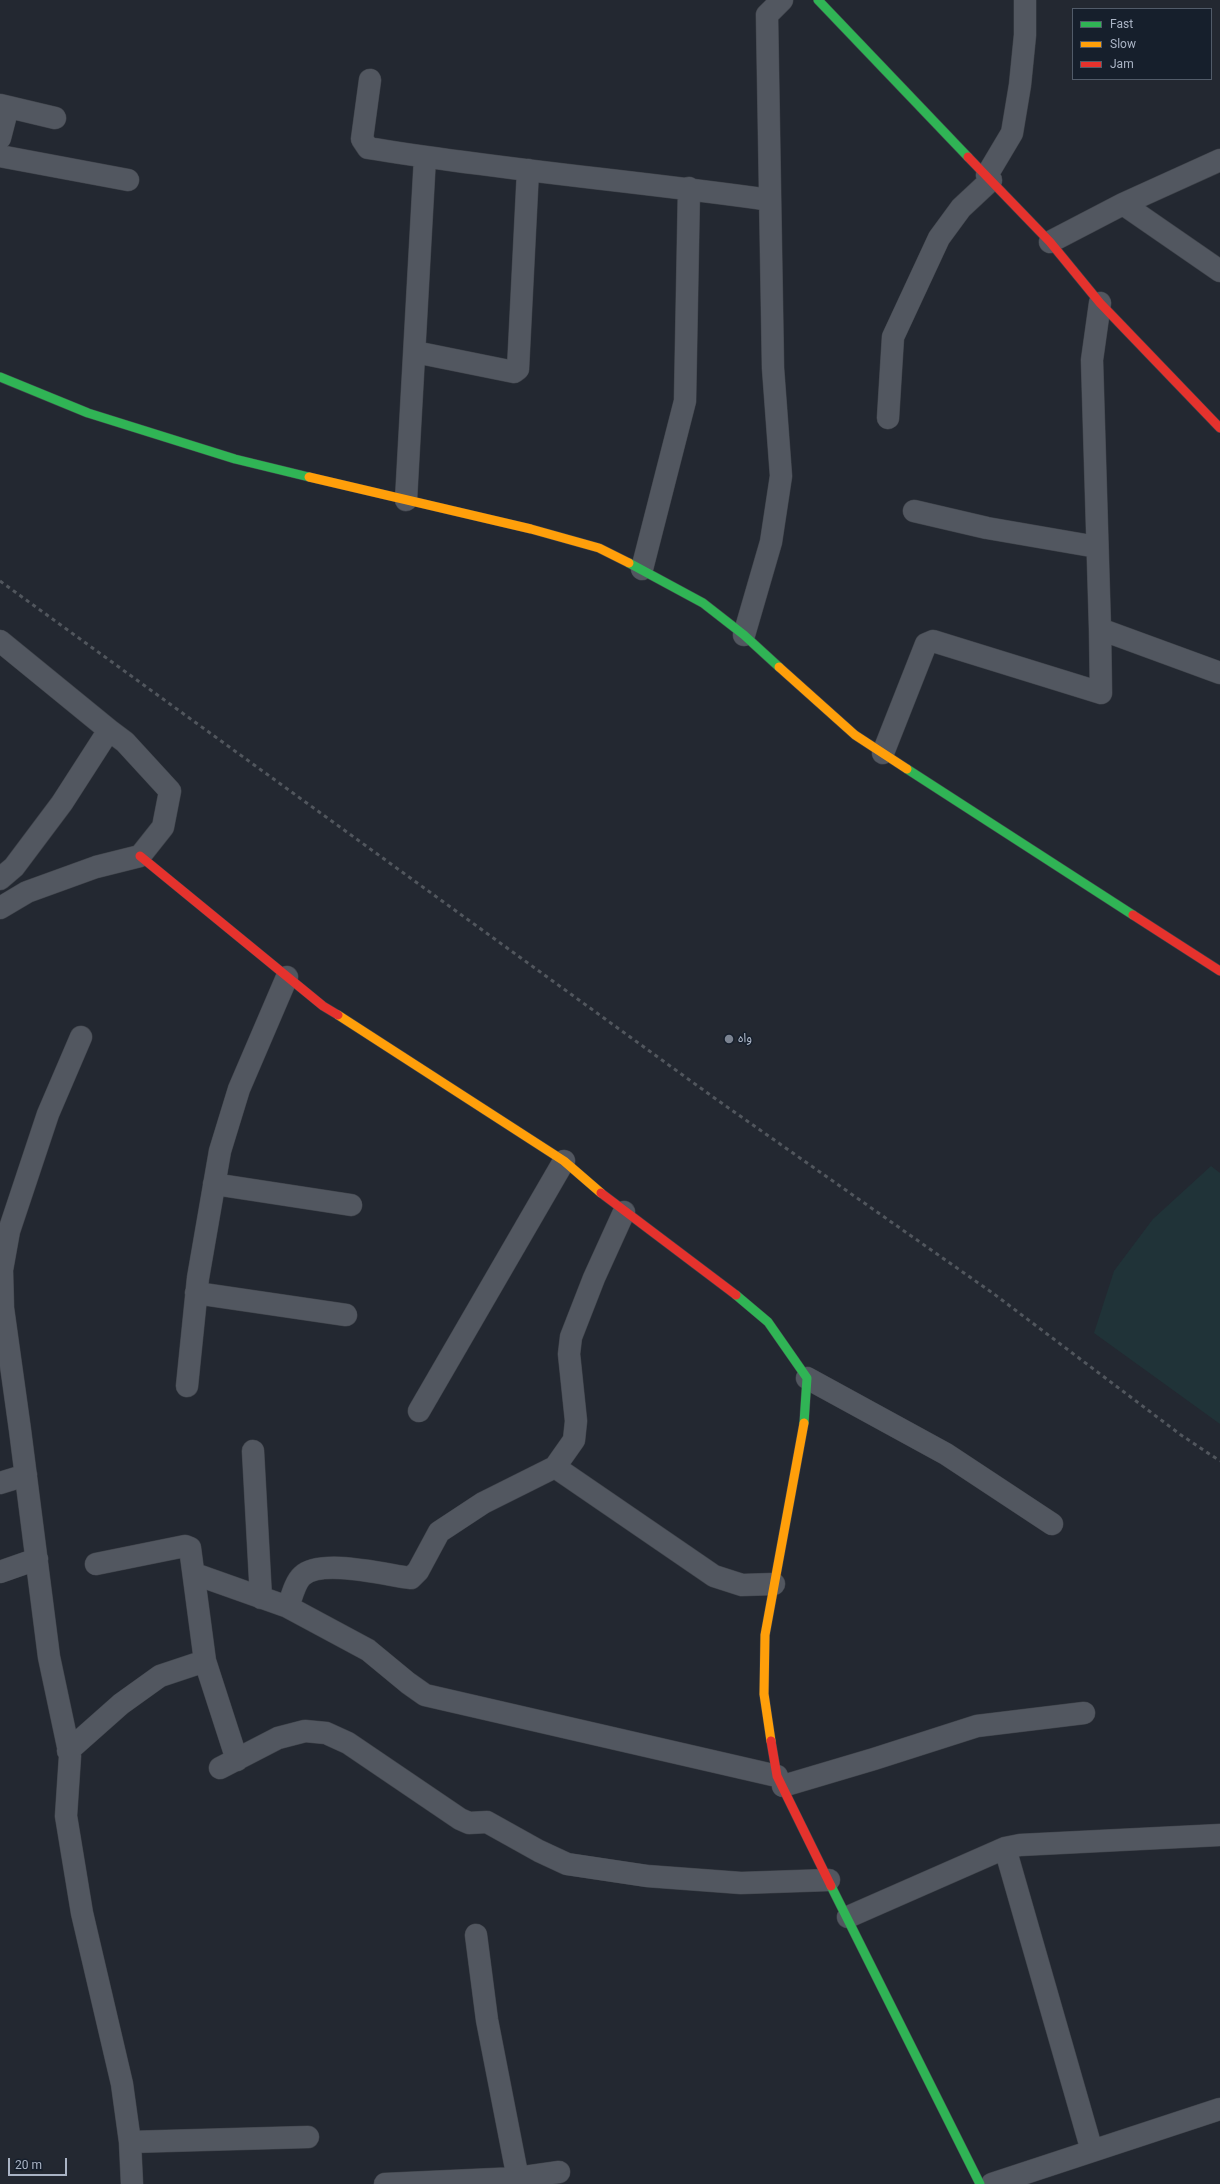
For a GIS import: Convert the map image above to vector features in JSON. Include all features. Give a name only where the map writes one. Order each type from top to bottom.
[{"type":"street","points":[[744,635],[771,542],[781,476],[773,368],[767,15],[782,0]]},
{"type":"street","points":[[818,0],[1050,242],[1100,303],[1220,428]]},
{"type":"street","points":[[888,418],[893,337],[939,238],[961,208],[989,178],[1012,133],[1020,85],[1025,35],[1025,0]]},
{"type":"street","points":[[370,80],[362,139],[368,148],[425,157],[689,188],[770,200]]},
{"type":"street","points":[[0,138],[4,106],[55,118]]},
{"type":"street","points":[[0,156],[128,180]]},
{"type":"street","points":[[406,500],[425,157]]},
{"type":"street","points":[[1050,242],[1123,204],[1220,160]]},
{"type":"street","points":[[415,352],[514,372],[518,368],[528,170]]},
{"type":"street","points":[[642,570],[685,401],[689,188]]},
{"type":"street","points":[[1123,204],[1220,271]]},
{"type":"street","points":[[883,753],[926,644],[933,640],[1101,693],[1092,360],[1100,303]]},
{"type":"street","points":[[0,376],[88,412],[235,459],[531,528],[599,548],[704,603],[744,635],[855,735],[1220,971]]},
{"type":"street","points":[[914,511],[987,528],[1098,547]]},
{"type":"street","points":[[1100,629],[1220,673]]},
{"type":"street","points":[[0,640],[125,742],[170,791],[163,827],[140,856],[96,867],[27,892],[0,908]]},
{"type":"street","points":[[0,879],[14,867],[66,799],[109,730]]},
{"type":"street","points":[[140,856],[323,1006],[564,1162],[624,1212],[715,1278],[768,1322],[807,1378],[946,1454],[1052,1524]]},
{"type":"street","points":[[187,1386],[196,1293],[220,1151],[238,1090],[287,977]]},
{"type":"street","points":[[81,1038],[48,1114],[9,1230],[2,1270],[2,1308],[26,1475],[48,1657],[68,1751],[66,1816],[82,1913],[122,2084],[130,2142],[132,2184]]},
{"type":"street","points":[[419,1411],[564,1162]]},
{"type":"street","points":[[214,1184],[351,1205]]},
{"type":"street","points":[[288,1607],[301,1577],[313,1570],[339,1568],[411,1578],[418,1571],[439,1532],[451,1522],[482,1503],[555,1467],[574,1440],[576,1420],[569,1354],[571,1337],[594,1278],[624,1212]]},
{"type":"street","points":[[196,1293],[346,1315]]},
{"type":"street","points":[[807,1378],[805,1416],[765,1635],[764,1694],[780,1781],[980,2184]]},
{"type":"street","points":[[254,1451],[261,1598]]},
{"type":"street","points":[[555,1467],[714,1576],[742,1585],[774,1584]]},
{"type":"street","points":[[0,1483],[26,1475]]},
{"type":"street","points":[[96,1564],[185,1546],[190,1548],[195,1574],[205,1661],[228,1764],[278,1738],[306,1731],[326,1733],[348,1743],[460,1819],[469,1823],[487,1822],[539,1851],[567,1864],[647,1876],[741,1883],[829,1880]]},
{"type":"street","points":[[0,1572],[37,1559]]},
{"type":"street","points":[[195,1574],[288,1607],[368,1650],[408,1683],[425,1694],[780,1781],[977,1726],[1084,1714]]},
{"type":"street","points":[[68,1751],[121,1704],[160,1676],[205,1661]]},
{"type":"street","points":[[848,1917],[1005,1848],[1020,1845],[1220,1835]]},
{"type":"street","points":[[1005,1848],[1092,2151]]},
{"type":"street","points":[[476,1935],[487,2020],[518,2181]]},
{"type":"street","points":[[992,2184],[1220,2109]]},
{"type":"street","points":[[130,2142],[308,2137]]},
{"type":"street","points":[[385,2184],[518,2181],[559,2172]]},
{"type":"green space","points":[[1211,1166],[1220,1173],[1220,1424],[1094,1333],[1114,1271],[1153,1219]]},
{"type":"railway","points":[[0,581],[713,1097],[994,1294],[1181,1435],[1220,1461]]},
{"type":"traffic: fast","points":[[818,0],[968,157]]},
{"type":"traffic: fast","points":[[0,377],[88,413],[235,459],[309,477]]},
{"type":"traffic: fast","points":[[629,563],[703,603],[744,635],[779,667]]},
{"type":"traffic: fast","points":[[907,769],[1133,915]]},
{"type":"traffic: fast","points":[[736,1295],[768,1322],[807,1378],[804,1423]]},
{"type":"traffic: fast","points":[[831,1886],[980,2184]]},
{"type":"traffic: slow","points":[[309,477],[531,529],[599,548],[629,563]]},
{"type":"traffic: slow","points":[[779,667],[855,735],[907,769]]},
{"type":"traffic: slow","points":[[338,1015],[564,1161],[601,1193]]},
{"type":"traffic: slow","points":[[771,1741],[764,1694],[765,1635],[804,1423]]},
{"type":"traffic: jam","points":[[968,157],[1050,242],[1100,303],[1220,428]]},
{"type":"traffic: jam","points":[[140,856],[323,1006],[338,1015]]},
{"type":"traffic: jam","points":[[1133,915],[1220,971]]},
{"type":"traffic: jam","points":[[601,1193],[736,1295]]},
{"type":"traffic: jam","points":[[771,1741],[777,1776],[831,1886]]},
{"type":"place","name":"واہ","points":[[729,1039]]}]
